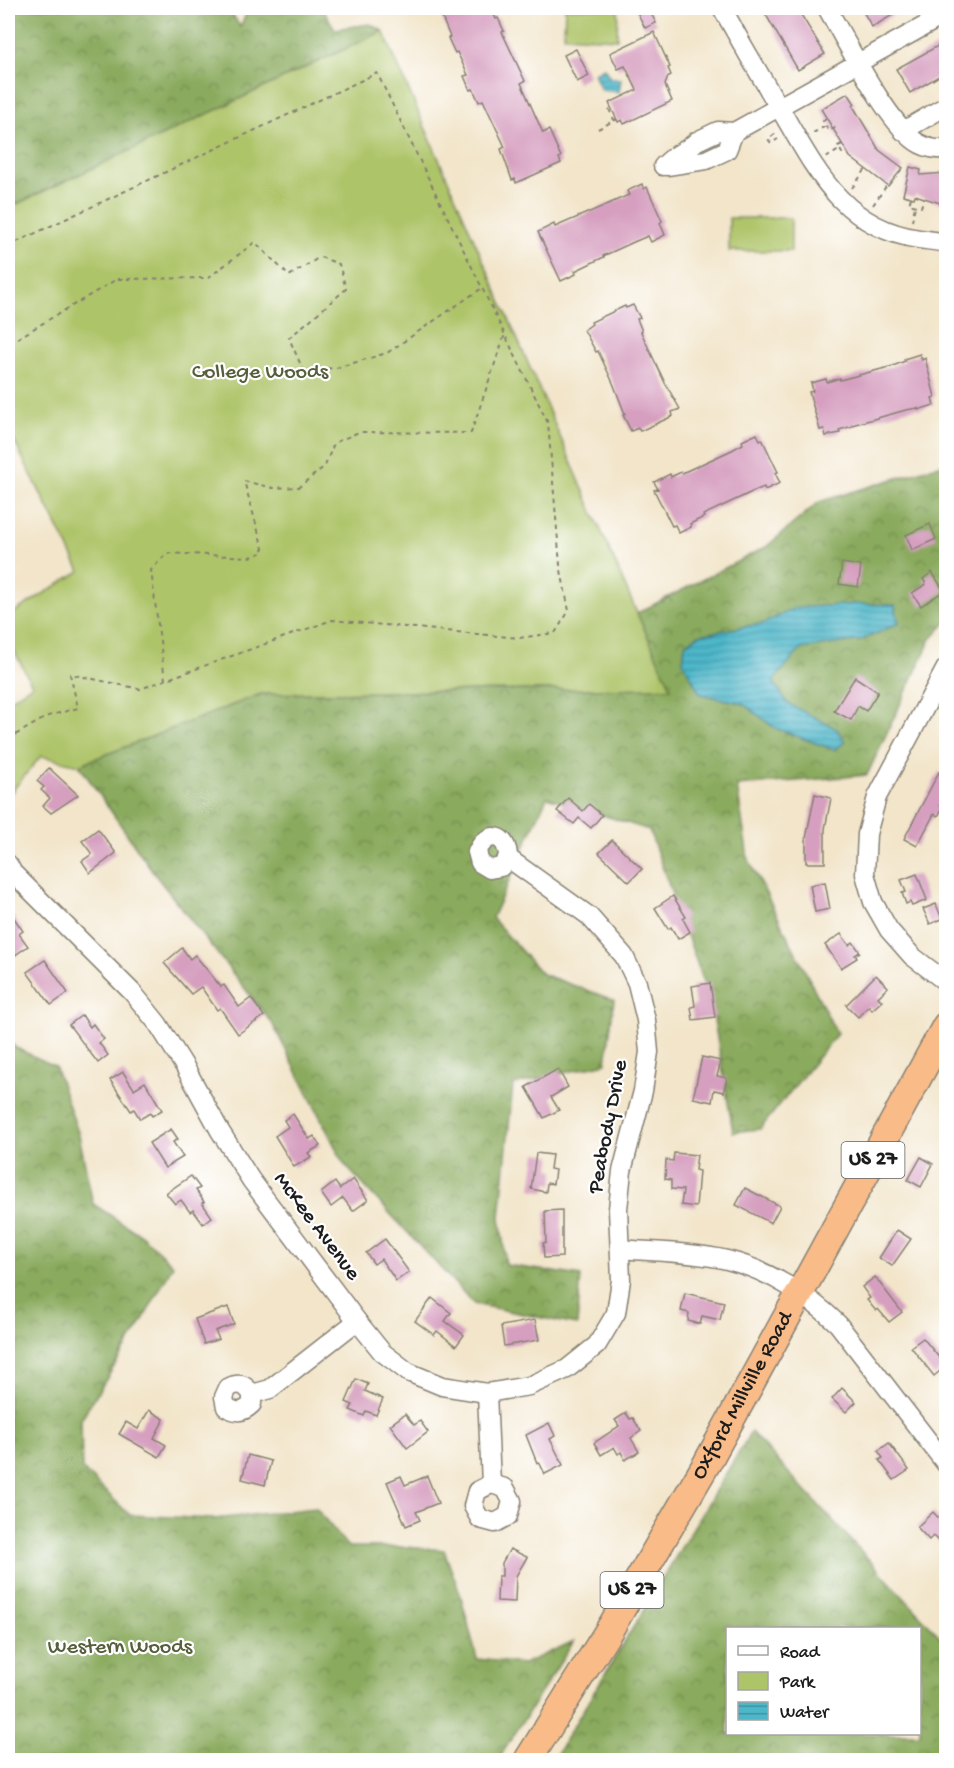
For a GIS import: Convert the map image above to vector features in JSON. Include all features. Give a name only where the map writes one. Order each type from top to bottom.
[{"type":"highway","name":"Oxford Millville Road","points":[[528,1761],[611,1627],[707,1463],[946,1026]]},
{"type":"street","points":[[722,8],[751,62],[813,166],[841,201],[868,224],[902,237],[946,242]]},
{"type":"street","points":[[827,8],[890,115],[903,131],[919,144],[937,150],[946,149]]},
{"type":"street","points":[[693,154],[697,141],[718,131],[734,132],[946,14]]},
{"type":"street","points":[[903,131],[946,106]]},
{"type":"street","points":[[946,668],[877,797],[867,834],[865,874],[873,902],[889,930],[912,956],[946,981]]},
{"type":"street","name":"Peabody Drive","points":[[508,858],[589,916],[624,956],[637,983],[646,1020],[649,1052],[643,1090],[622,1171],[618,1209],[620,1249]]},
{"type":"street","name":"McKee Avenue","points":[[8,864],[13,873],[134,993],[158,1024],[185,1067],[220,1131],[251,1180],[357,1322],[382,1352],[408,1372],[442,1386],[487,1393],[529,1386],[567,1369],[597,1345],[616,1313],[621,1280],[620,1249]]},
{"type":"street","points":[[620,1249],[728,1260],[776,1279],[800,1294],[821,1308],[838,1324],[946,1464]]},
{"type":"street","points":[[252,1394],[270,1389],[357,1322]]},
{"type":"street","points":[[487,1393],[491,1484]]},
{"type":"path","points":[[8,246],[377,72],[548,423],[560,565],[569,611],[555,633],[519,638],[332,620],[140,689],[70,674],[78,708],[48,716],[8,739]]},
{"type":"path","points":[[598,129],[616,120],[609,109]]},
{"type":"path","points":[[826,119],[823,121],[829,131],[836,127]]},
{"type":"path","points":[[812,134],[826,126]]},
{"type":"path","points":[[775,134],[768,139],[771,143],[778,139]]},
{"type":"path","points":[[840,150],[838,146],[842,144]]},
{"type":"path","points":[[840,150],[842,153],[846,151]]},
{"type":"path","points":[[826,158],[840,150]]},
{"type":"path","points":[[852,188],[866,169]]},
{"type":"path","points":[[873,206],[887,185]]},
{"type":"path","points":[[911,198],[909,204],[921,207],[924,198]]},
{"type":"path","points":[[911,222],[915,206]]},
{"type":"path","points":[[8,329],[13,341],[117,279],[208,278],[255,242],[289,276],[320,257],[339,264],[346,289],[289,338],[303,370],[336,368],[387,353],[482,288]]},
{"type":"path","points":[[165,680],[151,570],[167,553],[250,557],[264,552],[244,481],[273,488],[299,488],[325,466],[334,443],[359,432],[471,433],[505,334]]},
{"type":"green space","points":[[8,8],[229,8],[240,27],[249,8],[322,8],[335,29],[370,24],[383,31],[8,208]]},
{"type":"green space","points":[[565,8],[618,8],[617,39],[564,36]]},
{"type":"green space","name":"College Woods","points":[[383,31],[637,613],[672,688],[261,694],[79,765],[41,756],[8,796],[8,701],[32,685],[8,639],[8,616],[80,571],[8,429],[8,208]]},
{"type":"green space","points":[[729,218],[791,218],[791,251],[729,251]]},
{"type":"green space","points":[[946,463],[946,623],[931,639],[867,775],[737,786],[748,858],[837,1034],[760,1129],[733,1132],[711,1002],[649,830],[547,797],[492,918],[542,974],[614,1000],[606,1063],[513,1085],[500,1217],[506,1265],[581,1276],[577,1325],[474,1304],[344,1164],[272,1023],[156,876],[79,765],[261,694],[671,688],[637,613],[766,547],[819,502]]},
{"type":"green space","name":"Western Woods","points":[[8,1040],[16,1048],[55,1066],[79,1135],[93,1204],[141,1235],[173,1265],[139,1327],[81,1419],[82,1469],[130,1515],[214,1519],[316,1508],[348,1547],[406,1547],[444,1550],[461,1596],[477,1659],[524,1664],[574,1641],[498,1760],[8,1760]]},
{"type":"green space","points":[[751,1432],[946,1643],[946,1760],[553,1760]]},
{"type":"water","points":[[604,68],[610,78],[621,79],[619,92],[601,90],[594,73]]},
{"type":"water","points":[[856,604],[895,605],[899,623],[862,640],[801,649],[773,681],[787,703],[837,729],[845,742],[834,750],[775,728],[742,703],[700,694],[683,661],[685,644],[699,635],[765,623],[795,608]]},
{"type":"building","points":[[438,8],[491,8],[496,19],[498,18],[504,31],[502,32],[525,81],[521,83],[543,133],[549,130],[561,157],[559,158],[561,163],[516,183],[515,179],[512,180],[501,149],[505,147],[483,100],[479,102],[473,89],[470,90],[464,76],[468,75],[448,38],[450,37]]},
{"type":"building","points":[[635,8],[648,8],[656,23],[645,28]]},
{"type":"building","points":[[762,8],[797,8],[825,54],[798,70]]},
{"type":"building","points":[[861,8],[905,8],[872,27]]},
{"type":"building","points":[[654,32],[670,67],[668,68],[671,75],[665,85],[672,101],[624,124],[622,120],[618,122],[609,103],[637,90],[625,66],[618,69],[610,53]]},
{"type":"building","points":[[943,43],[946,50],[946,72],[910,93],[896,69]]},
{"type":"building","points":[[576,49],[589,76],[577,82],[564,55]]},
{"type":"building","points":[[848,93],[855,104],[853,106],[879,150],[903,168],[888,186],[850,157],[821,109]]},
{"type":"building","points":[[910,167],[921,170],[920,175],[946,173],[946,205],[915,195],[914,198],[903,195]]},
{"type":"building","points":[[642,184],[644,189],[647,187],[662,221],[660,223],[665,235],[651,242],[648,236],[636,241],[603,256],[561,281],[538,232],[629,195],[627,191]]},
{"type":"building","points":[[633,305],[640,318],[637,319],[641,332],[680,409],[672,412],[673,416],[640,431],[638,428],[631,431],[623,415],[625,414],[613,383],[598,351],[596,352],[584,330],[592,324],[591,322],[625,306],[626,308]]},
{"type":"building","points":[[920,354],[922,360],[925,358],[935,397],[932,398],[934,405],[852,425],[839,430],[840,433],[826,436],[824,429],[820,430],[809,392],[813,391],[811,383],[826,379],[827,382],[840,378],[840,380],[893,366],[905,361],[904,359]]},
{"type":"building","points":[[757,434],[760,440],[762,439],[778,472],[775,473],[780,483],[765,490],[764,487],[703,515],[704,517],[690,524],[691,527],[679,533],[675,525],[672,526],[654,490],[658,489],[654,482],[670,474],[671,477],[682,473],[732,450],[743,444],[742,441]]},
{"type":"building","points":[[930,524],[936,539],[912,550],[906,535]]},
{"type":"building","points":[[842,563],[861,566],[858,587],[839,584]]},
{"type":"building","points":[[932,572],[944,591],[921,606],[912,593],[926,584],[923,579]]},
{"type":"building","points":[[855,677],[878,692],[866,711],[858,706],[851,720],[834,711]]},
{"type":"building","points":[[49,768],[78,795],[51,813],[43,806],[50,798],[41,790],[44,787],[37,781]]},
{"type":"building","points":[[939,772],[946,776],[946,793],[940,805],[943,807],[938,816],[934,814],[917,846],[904,839]]},
{"type":"building","points":[[815,794],[831,798],[825,829],[825,863],[806,863],[806,838]]},
{"type":"building","points":[[568,798],[583,811],[589,804],[602,815],[591,828],[579,818],[574,824],[557,811]]},
{"type":"building","points":[[98,829],[116,853],[90,873],[82,861],[92,854],[82,841]]},
{"type":"building","points":[[612,840],[642,869],[629,882],[599,853]]},
{"type":"building","points":[[917,874],[927,900],[912,906],[910,902],[906,904],[902,893],[906,892],[901,880]]},
{"type":"building","points":[[825,882],[830,909],[815,912],[810,885]]},
{"type":"building","points":[[673,896],[686,917],[683,919],[690,932],[678,939],[671,927],[668,929],[655,908]]},
{"type":"building","points":[[936,904],[942,919],[930,924],[923,909]]},
{"type":"building","points":[[8,909],[23,931],[19,934],[28,946],[14,956],[8,947]]},
{"type":"building","points":[[841,934],[849,945],[853,942],[860,952],[855,955],[857,958],[841,968],[825,945]]},
{"type":"building","points":[[182,948],[190,959],[195,955],[221,987],[224,985],[239,1007],[251,998],[264,1016],[238,1034],[220,1008],[217,1010],[201,987],[191,994],[164,963]]},
{"type":"building","points":[[45,960],[68,993],[51,1005],[27,972]]},
{"type":"building","points":[[876,975],[888,987],[878,997],[882,1001],[872,1010],[869,1006],[858,1017],[846,1005]]},
{"type":"building","points":[[710,983],[715,1017],[693,1020],[691,1007],[695,1006],[692,986]]},
{"type":"building","points":[[82,1015],[90,1027],[93,1024],[104,1039],[99,1043],[108,1055],[98,1063],[69,1025]]},
{"type":"building","points":[[702,1057],[721,1061],[717,1076],[727,1078],[724,1092],[714,1090],[712,1102],[693,1098]]},
{"type":"building","points":[[558,1069],[568,1087],[551,1097],[559,1110],[544,1118],[526,1087]]},
{"type":"building","points":[[123,1072],[134,1089],[145,1082],[162,1110],[140,1119],[134,1109],[131,1111],[110,1080]]},
{"type":"building","points":[[293,1114],[309,1139],[314,1136],[320,1146],[308,1153],[311,1157],[294,1167],[275,1136],[288,1127],[284,1120]]},
{"type":"building","points":[[171,1129],[178,1139],[173,1142],[183,1157],[165,1168],[149,1143]]},
{"type":"building","points":[[536,1153],[552,1155],[550,1169],[555,1170],[553,1184],[547,1183],[546,1192],[531,1189]]},
{"type":"building","points":[[674,1153],[697,1155],[695,1170],[699,1171],[696,1207],[681,1205],[683,1190],[671,1189],[671,1180],[665,1179],[666,1160],[673,1161]]},
{"type":"building","points":[[921,1157],[933,1164],[921,1187],[908,1180]]},
{"type":"building","points":[[191,1176],[200,1188],[196,1190],[212,1217],[203,1224],[193,1210],[190,1212],[181,1200],[175,1204],[166,1193]]},
{"type":"building","points":[[353,1179],[368,1200],[353,1211],[343,1198],[331,1207],[321,1193],[335,1182],[340,1189]]},
{"type":"building","points":[[745,1188],[780,1206],[771,1223],[736,1205]]},
{"type":"building","points":[[562,1210],[562,1257],[544,1258],[545,1211]]},
{"type":"building","points":[[897,1230],[911,1239],[892,1266],[879,1258]]},
{"type":"building","points":[[385,1239],[409,1272],[396,1281],[381,1259],[374,1264],[366,1253]]},
{"type":"building","points":[[875,1277],[902,1312],[889,1322],[867,1300],[870,1298],[862,1287]]},
{"type":"building","points":[[685,1293],[724,1302],[720,1320],[702,1316],[700,1324],[688,1321],[689,1313],[681,1311]]},
{"type":"building","points":[[432,1298],[451,1313],[445,1321],[464,1335],[456,1346],[437,1331],[434,1335],[415,1321]]},
{"type":"building","points":[[228,1307],[234,1324],[215,1331],[219,1339],[204,1344],[195,1319]]},
{"type":"building","points":[[535,1320],[539,1340],[504,1346],[501,1326]]},
{"type":"building","points":[[923,1338],[946,1366],[934,1376],[911,1347]]},
{"type":"building","points":[[356,1379],[368,1384],[365,1391],[383,1399],[376,1415],[366,1411],[364,1416],[350,1410],[353,1405],[346,1402]]},
{"type":"building","points":[[842,1388],[856,1402],[846,1412],[832,1399]]},
{"type":"building","points":[[149,1410],[164,1419],[154,1438],[166,1445],[159,1457],[119,1434],[126,1422],[138,1429]]},
{"type":"building","points":[[626,1413],[630,1419],[633,1418],[641,1431],[631,1438],[639,1452],[625,1460],[621,1452],[618,1454],[614,1447],[601,1455],[594,1443],[619,1426],[615,1420]]},
{"type":"building","points":[[405,1414],[414,1425],[420,1421],[428,1432],[407,1448],[390,1425]]},
{"type":"building","points":[[549,1423],[555,1436],[550,1439],[563,1465],[545,1474],[539,1462],[537,1463],[526,1435]]},
{"type":"building","points":[[889,1443],[909,1470],[894,1480],[879,1460],[883,1458],[878,1451]]},
{"type":"building","points":[[248,1455],[271,1461],[265,1485],[242,1479]]},
{"type":"building","points":[[401,1476],[405,1485],[427,1476],[438,1503],[416,1512],[420,1520],[406,1526],[387,1482]]},
{"type":"building","points":[[933,1512],[946,1526],[946,1549],[933,1536],[929,1540],[917,1527]]},
{"type":"building","points":[[510,1549],[527,1557],[516,1576],[515,1602],[497,1601],[498,1576],[502,1576],[502,1563]]}]
